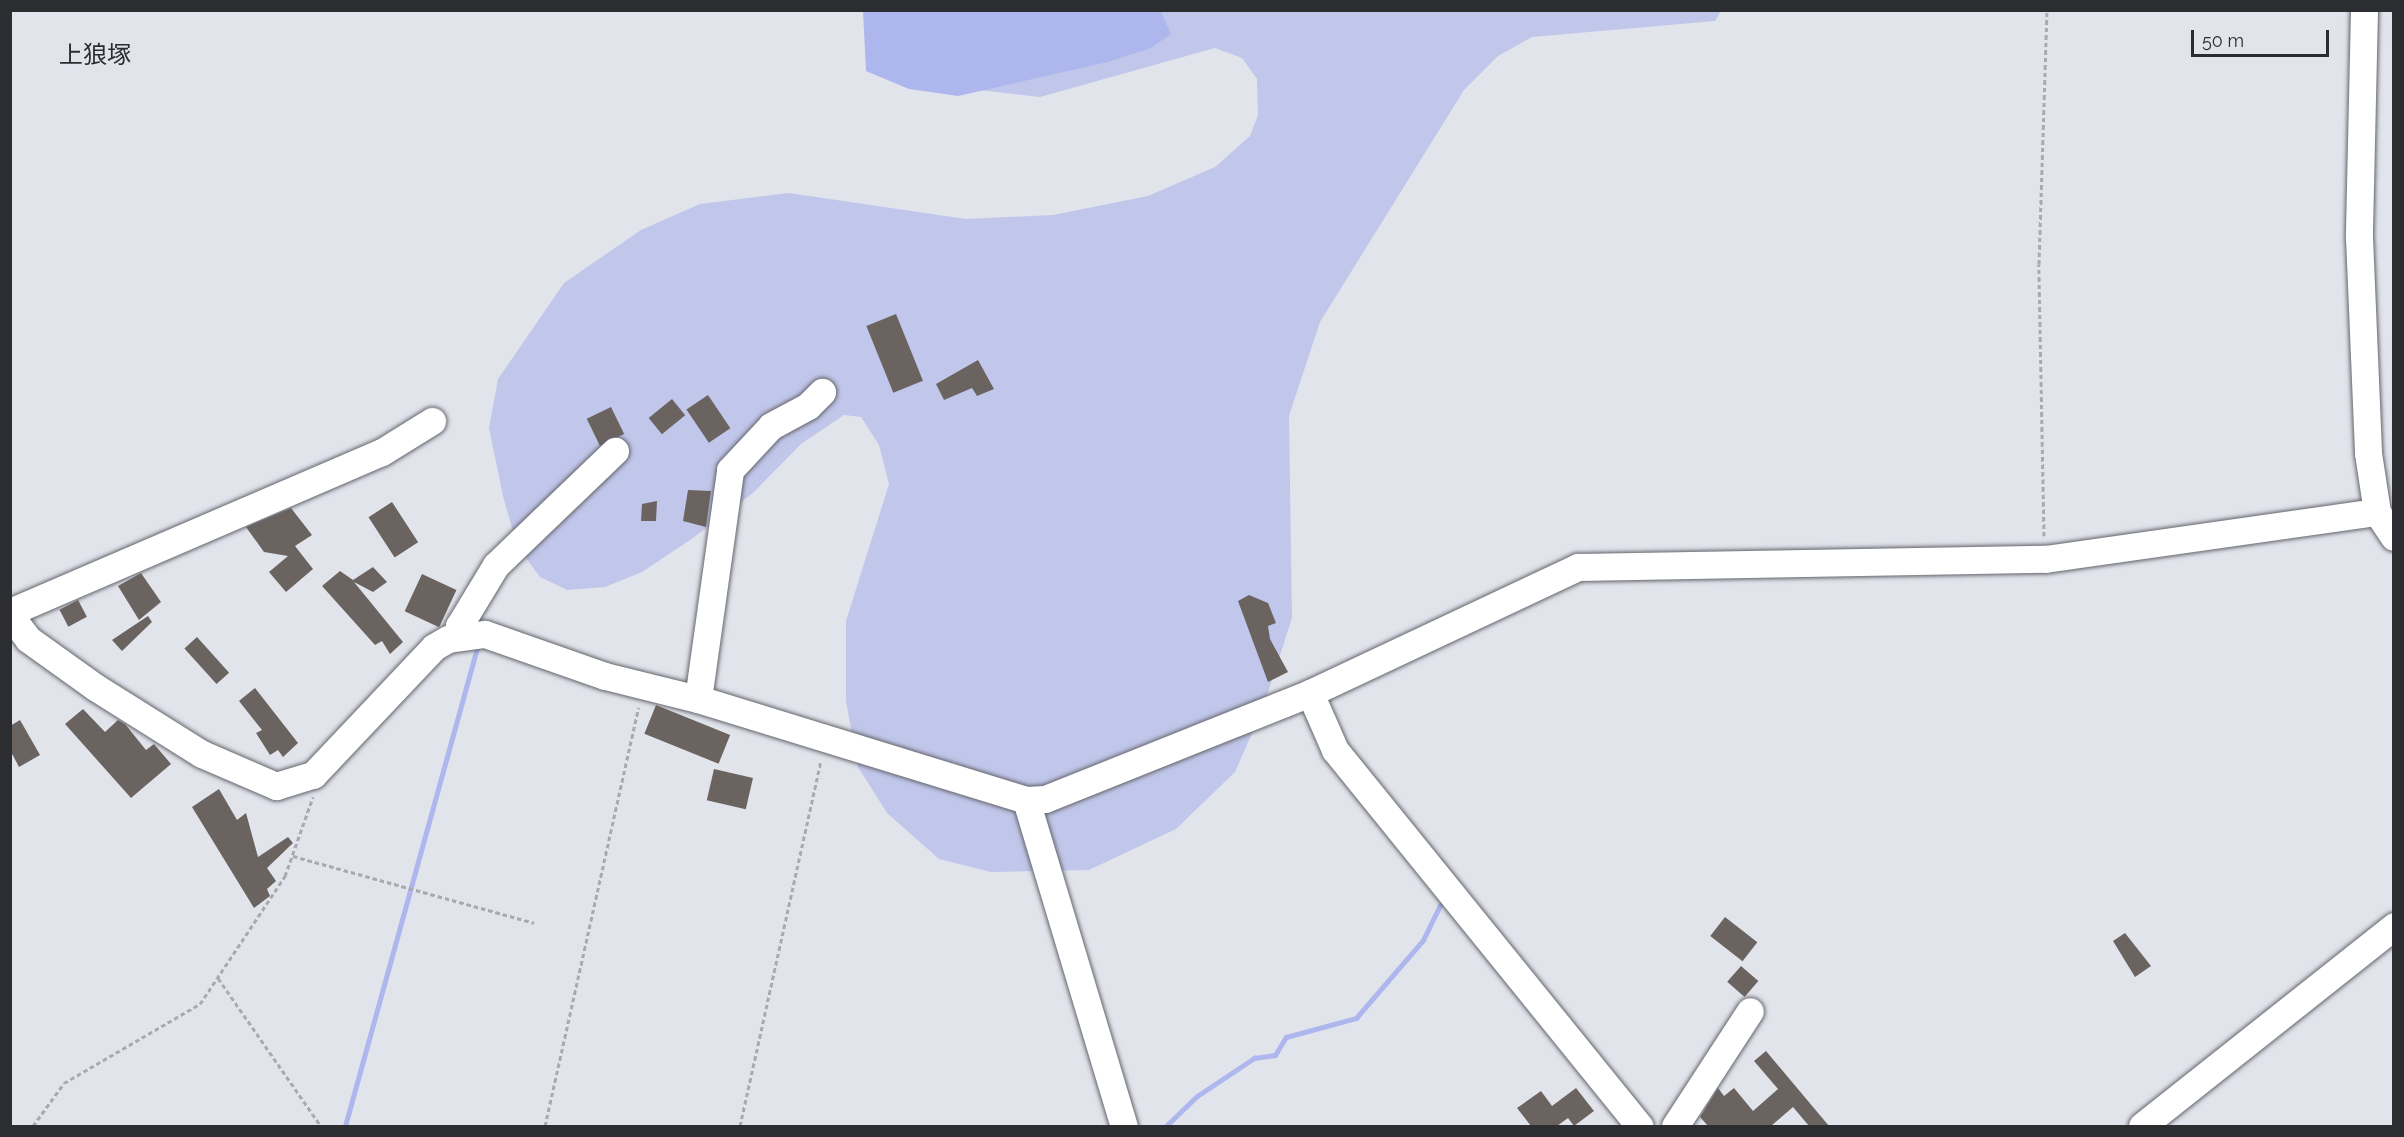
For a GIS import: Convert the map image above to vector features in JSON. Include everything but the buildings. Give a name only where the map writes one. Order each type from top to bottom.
[{"type":"street","points":[[2364,10],[2359,237],[2367,453],[2377,512],[2394,537]]},
{"type":"street","points":[[698,699],[730,470],[771,426],[808,406],[822,392]]},
{"type":"street","points":[[432,421],[382,452],[10,614],[28,639],[202,754],[276,786],[313,775],[434,647],[463,636],[485,634],[644,685],[698,699],[1026,800],[1045,799],[1280,700],[1310,693],[1578,567],[2044,559],[2377,512]]},
{"type":"street","points":[[463,636],[459,626],[496,565],[615,451]]},
{"type":"street","points":[[1310,693],[1335,750],[1639,1126]]},
{"type":"street","points":[[1026,800],[1124,1126]]},
{"type":"street","points":[[2142,1126],[2394,926]]},
{"type":"street","points":[[1675,1126],[1750,1011]]},
{"type":"path","points":[[2044,559],[2038,405],[2047,10]]},
{"type":"path","points":[[544,1126],[644,685]]},
{"type":"path","points":[[740,1126],[813,784],[828,739]]},
{"type":"path","points":[[33,1126],[64,1083],[187,1013],[218,978],[293,856],[313,801],[313,775]]},
{"type":"path","points":[[293,856],[534,923]]},
{"type":"path","points":[[218,978],[321,1126]]},
{"type":"shaded area","points":[[863,11],[1161,12],[1171,34],[1151,48],[1108,62],[958,96],[909,89],[866,71]]},
{"type":"shaded area","points":[[867,11],[1721,11],[1715,21],[1532,37],[1498,56],[1464,90],[1320,322],[1289,416],[1292,618],[1263,708],[1235,772],[1176,829],[1089,870],[991,872],[939,859],[887,813],[858,767],[846,701],[846,621],[889,484],[879,445],[861,417],[844,415],[801,444],[753,493],[693,538],[642,572],[605,587],[567,590],[540,577],[517,546],[503,496],[489,428],[498,379],[564,283],[641,230],[700,204],[789,193],[966,219],[1053,215],[1148,196],[1215,167],[1250,136],[1258,115],[1257,79],[1242,58],[1215,48],[1040,97],[944,86],[870,47],[864,24]]},
{"type":"waterway","points":[[345,1126],[478,644]]},
{"type":"waterway","points":[[1166,1126],[1197,1096],[1254,1058],[1275,1055],[1286,1037],[1356,1018],[1423,940],[1440,905]]},
{"type":"district","name":"上狼塚","points":[[95,55]]}]
